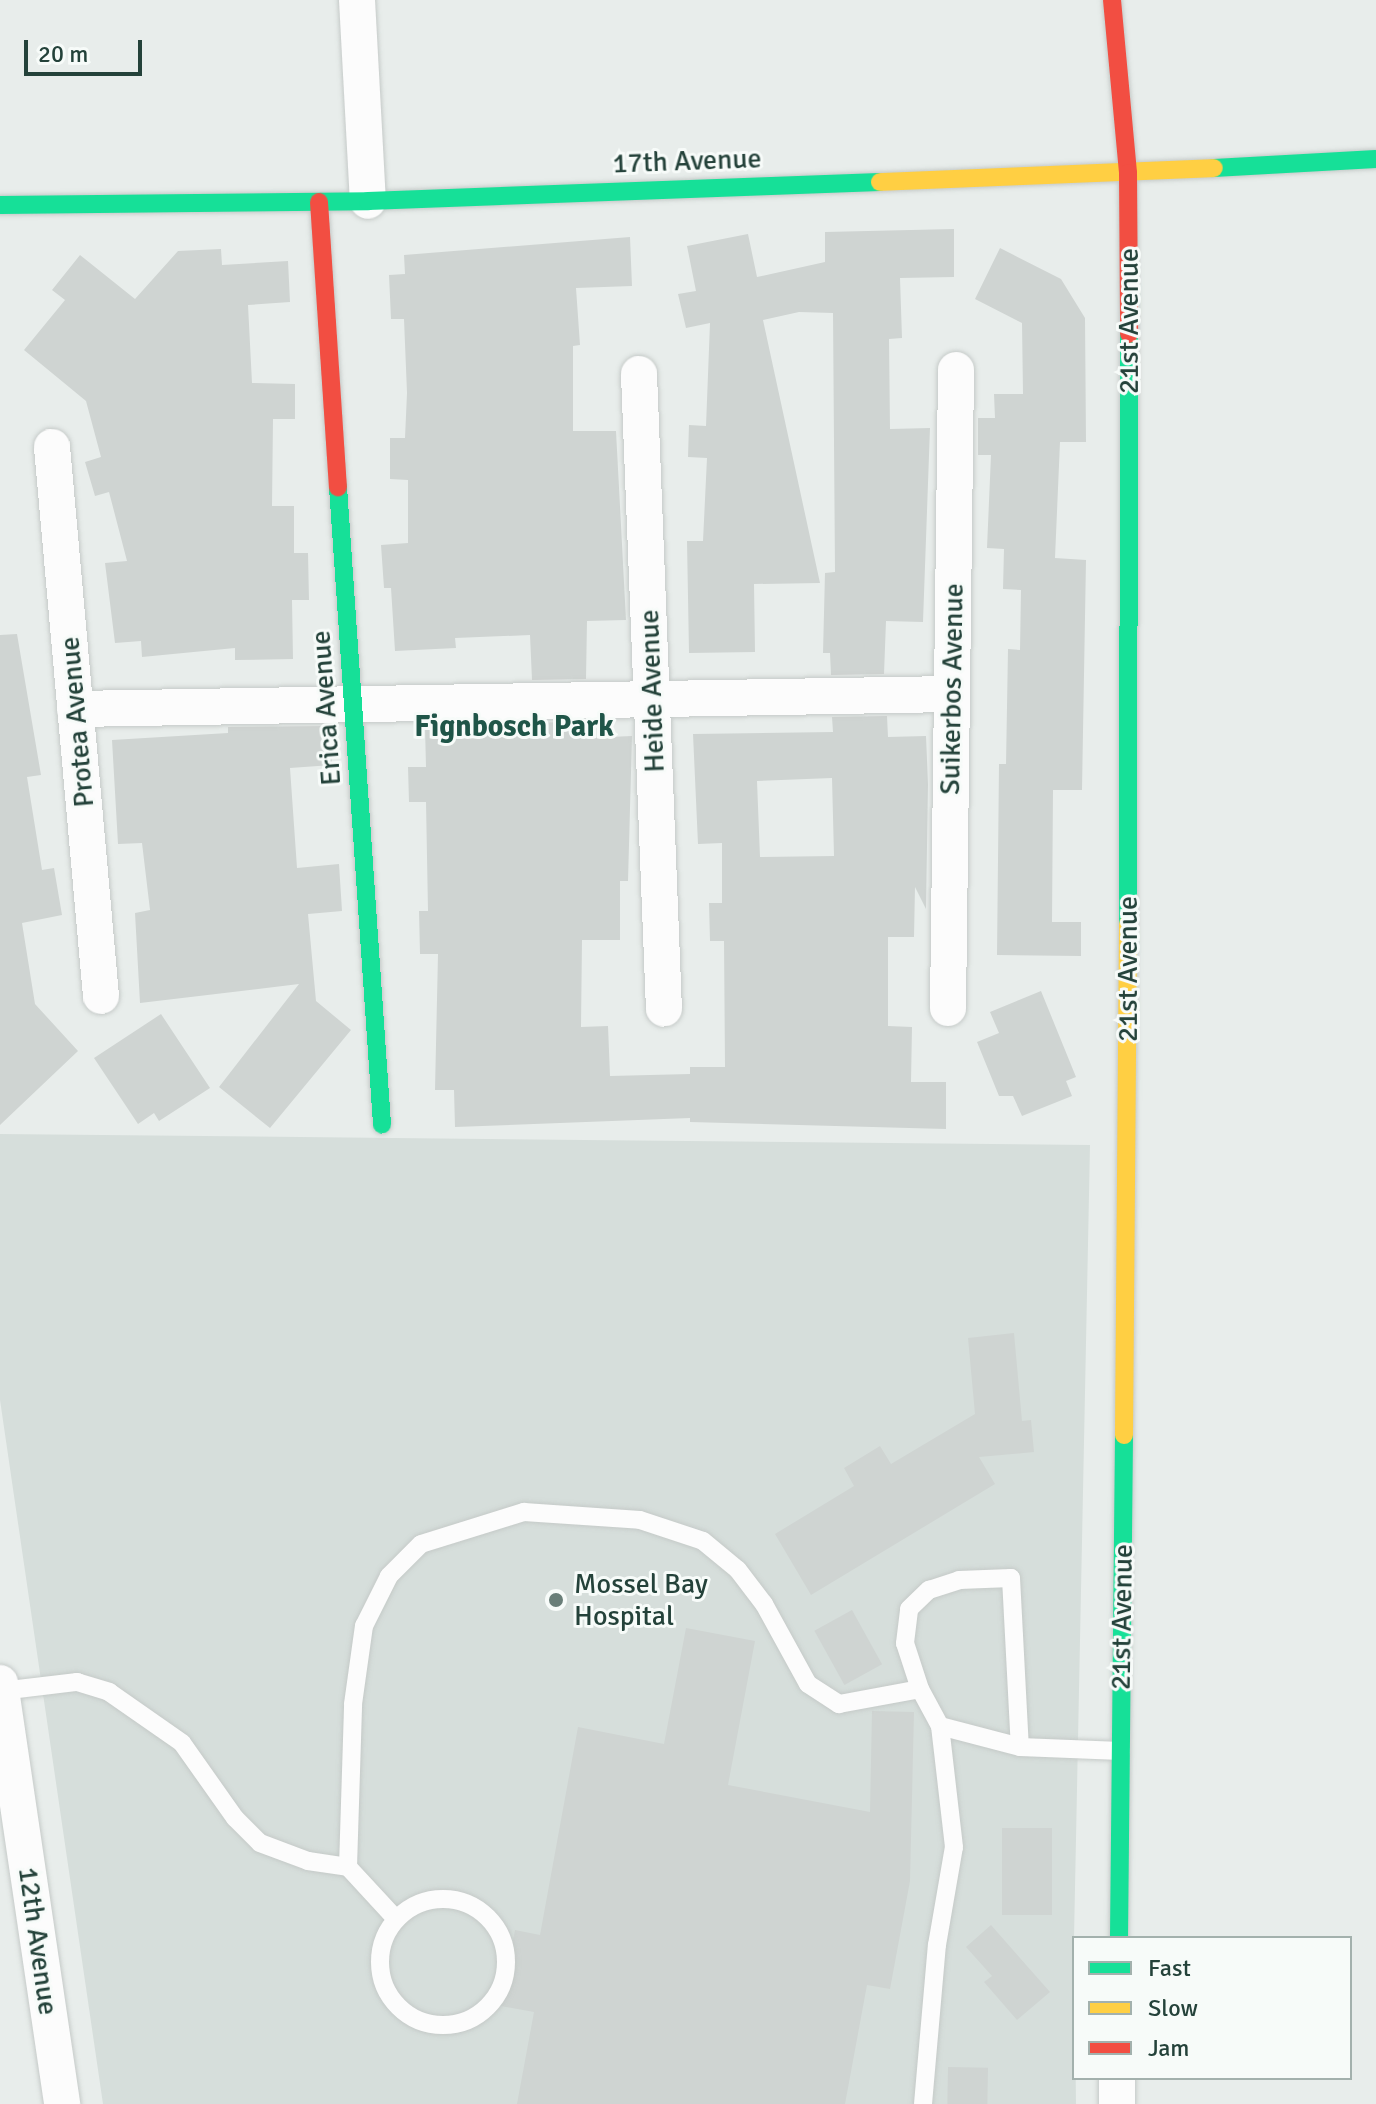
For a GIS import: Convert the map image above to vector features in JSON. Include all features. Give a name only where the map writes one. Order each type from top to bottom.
[{"type":"street","points":[[357,0],[368,201]]},
{"type":"street","name":"21st Avenue","points":[[1112,0],[1128,173],[1128,1089],[1119,1936]]},
{"type":"street","name":"17th Avenue","points":[[0,205],[368,201],[1128,173],[1376,159]]},
{"type":"street","name":"Erica Avenue","points":[[319,202],[382,1124]]},
{"type":"street","name":"Suikerbos Avenue","points":[[948,1008],[956,370]]},
{"type":"street","name":"Heide Avenue","points":[[639,374],[664,1009]]},
{"type":"street","name":"Protea Avenue","points":[[52,447],[101,996]]},
{"type":"street","points":[[75,709],[952,694]]},
{"type":"street","name":"12th Avenue","points":[[0,1688],[62,2104]]},
{"type":"street","points":[[1117,2080],[1117,2104]]},
{"type":"lane","points":[[348,1867],[353,1704],[364,1626],[389,1576],[421,1544],[467,1526],[524,1512],[569,1513],[640,1520],[703,1541],[738,1570],[764,1604],[808,1684],[839,1704],[920,1689]]},
{"type":"lane","points":[[923,2104],[937,1945],[954,1847],[940,1726],[920,1689],[905,1643],[909,1609],[929,1590],[959,1580],[1011,1578],[1020,1747]]},
{"type":"lane","points":[[0,1688],[77,1682],[109,1692],[182,1743],[235,1818],[260,1843],[308,1861],[348,1867],[396,1919]]},
{"type":"lane","points":[[940,1726],[1020,1747],[1121,1751]]},
{"type":"lane","points":[[440,1899],[469,1904],[485,1915],[498,1930],[506,1969],[490,2005],[474,2017],[437,2025],[401,2009],[381,1975],[383,1945],[396,1919],[411,1907],[440,1899]]},
{"type":"shaded area","name":"Mossel Bay Hospital","points":[[0,1134],[1090,1145],[1072,1936],[1072,2080],[1076,2080],[1076,2104],[103,2104],[0,1400]]},
{"type":"building","points":[[954,229],[954,277],[900,278],[902,338],[889,339],[890,429],[930,428],[923,622],[886,621],[884,674],[831,675],[830,653],[823,653],[825,573],[835,572],[833,313],[799,312],[763,320],[820,583],[754,584],[755,652],[689,653],[687,541],[703,541],[707,458],[688,457],[689,425],[706,426],[710,323],[686,328],[678,294],[696,291],[687,246],[748,234],[757,277],[825,262],[825,232]]},
{"type":"building","points":[[630,237],[632,286],[576,288],[580,345],[573,346],[573,431],[616,431],[626,620],[587,621],[586,679],[532,680],[530,635],[455,638],[456,648],[395,651],[391,588],[384,588],[381,545],[408,543],[408,480],[390,479],[390,438],[405,438],[407,393],[404,319],[391,319],[389,275],[405,274],[404,255]]},
{"type":"building","points":[[1000,248],[1061,279],[1085,318],[1086,442],[1060,442],[1055,558],[1086,560],[1082,790],[1053,790],[1052,922],[1081,922],[1081,956],[997,955],[999,764],[1006,764],[1008,649],[1020,650],[1021,590],[1003,589],[1004,549],[987,548],[991,455],[978,455],[978,418],[995,418],[994,394],[1023,394],[1022,323],[975,299]]},
{"type":"building","points":[[221,249],[222,265],[288,261],[290,302],[248,305],[252,383],[295,384],[295,419],[273,419],[272,506],[294,506],[294,553],[308,553],[309,600],[292,600],[293,659],[235,660],[235,648],[142,657],[141,641],[115,643],[105,563],[127,561],[109,492],[95,496],[85,462],[101,457],[86,401],[24,350],[65,300],[52,290],[80,255],[135,299],[178,251]]},
{"type":"building","points":[[17,634],[41,775],[27,777],[42,870],[54,868],[62,915],[22,923],[35,1004],[78,1051],[0,1125],[0,635]]},
{"type":"building","points":[[887,716],[888,737],[926,736],[926,909],[915,887],[914,937],[888,937],[888,1026],[912,1027],[911,1082],[946,1082],[946,1129],[690,1122],[690,1118],[455,1127],[454,1090],[435,1090],[438,954],[420,954],[419,911],[428,911],[426,802],[409,802],[408,767],[426,767],[425,727],[587,721],[588,738],[632,736],[628,881],[620,881],[620,940],[582,940],[581,1027],[608,1026],[610,1076],[690,1074],[690,1067],[725,1067],[724,941],[710,941],[709,903],[722,903],[722,843],[698,844],[693,734],[833,732],[832,717]],"holes":[[[832,778],[834,856],[760,857],[757,781]]]},
{"type":"building","points":[[330,726],[332,765],[290,768],[297,868],[339,864],[342,911],[308,914],[316,1001],[351,1030],[270,1128],[219,1087],[299,984],[140,1003],[135,913],[150,910],[142,843],[118,844],[112,740],[228,733],[228,727]]},
{"type":"building","points":[[1041,991],[1076,1077],[1066,1081],[1072,1096],[1022,1116],[1013,1096],[999,1096],[977,1042],[999,1033],[990,1012]]},
{"type":"building","points":[[161,1014],[210,1088],[159,1121],[154,1113],[138,1124],[94,1058]]},
{"type":"building","points":[[1014,1333],[1022,1421],[1031,1420],[1034,1452],[979,1457],[995,1484],[811,1595],[775,1534],[854,1486],[844,1468],[880,1446],[891,1464],[975,1414],[968,1338]]},
{"type":"building","points":[[852,1610],[882,1664],[844,1685],[814,1631]]},
{"type":"building","points":[[686,1628],[755,1641],[728,1785],[870,1812],[872,1711],[914,1712],[910,1881],[890,1989],[867,1985],[845,2104],[517,2104],[534,2012],[501,2006],[515,1930],[540,1935],[578,1727],[664,1744]]},
{"type":"building","points":[[1002,1828],[1052,1828],[1052,1915],[1002,1915]]},
{"type":"building","points":[[991,1925],[1050,1992],[1017,2020],[984,1982],[992,1976],[966,1947]]},
{"type":"building","points":[[948,2067],[988,2068],[987,2104],[947,2104]]},
{"type":"traffic: fast","points":[[1214,168],[1376,159]]},
{"type":"traffic: fast","points":[[0,205],[368,201],[880,182]]},
{"type":"traffic: fast","points":[[1128,924],[1129,334]]},
{"type":"traffic: fast","points":[[338,487],[382,1124]]},
{"type":"traffic: fast","points":[[1119,1936],[1124,1435]]},
{"type":"traffic: slow","points":[[880,182],[1214,168]]},
{"type":"traffic: slow","points":[[1124,1435],[1128,924]]},
{"type":"traffic: jam","points":[[1112,0],[1128,173],[1129,334]]},
{"type":"traffic: jam","points":[[319,202],[338,487]]},
{"type":"place","name":"Mossel Bay Hospital","points":[[556,1600]]},
{"type":"district","name":"Fignbosch Park","points":[[514,727]]}]
